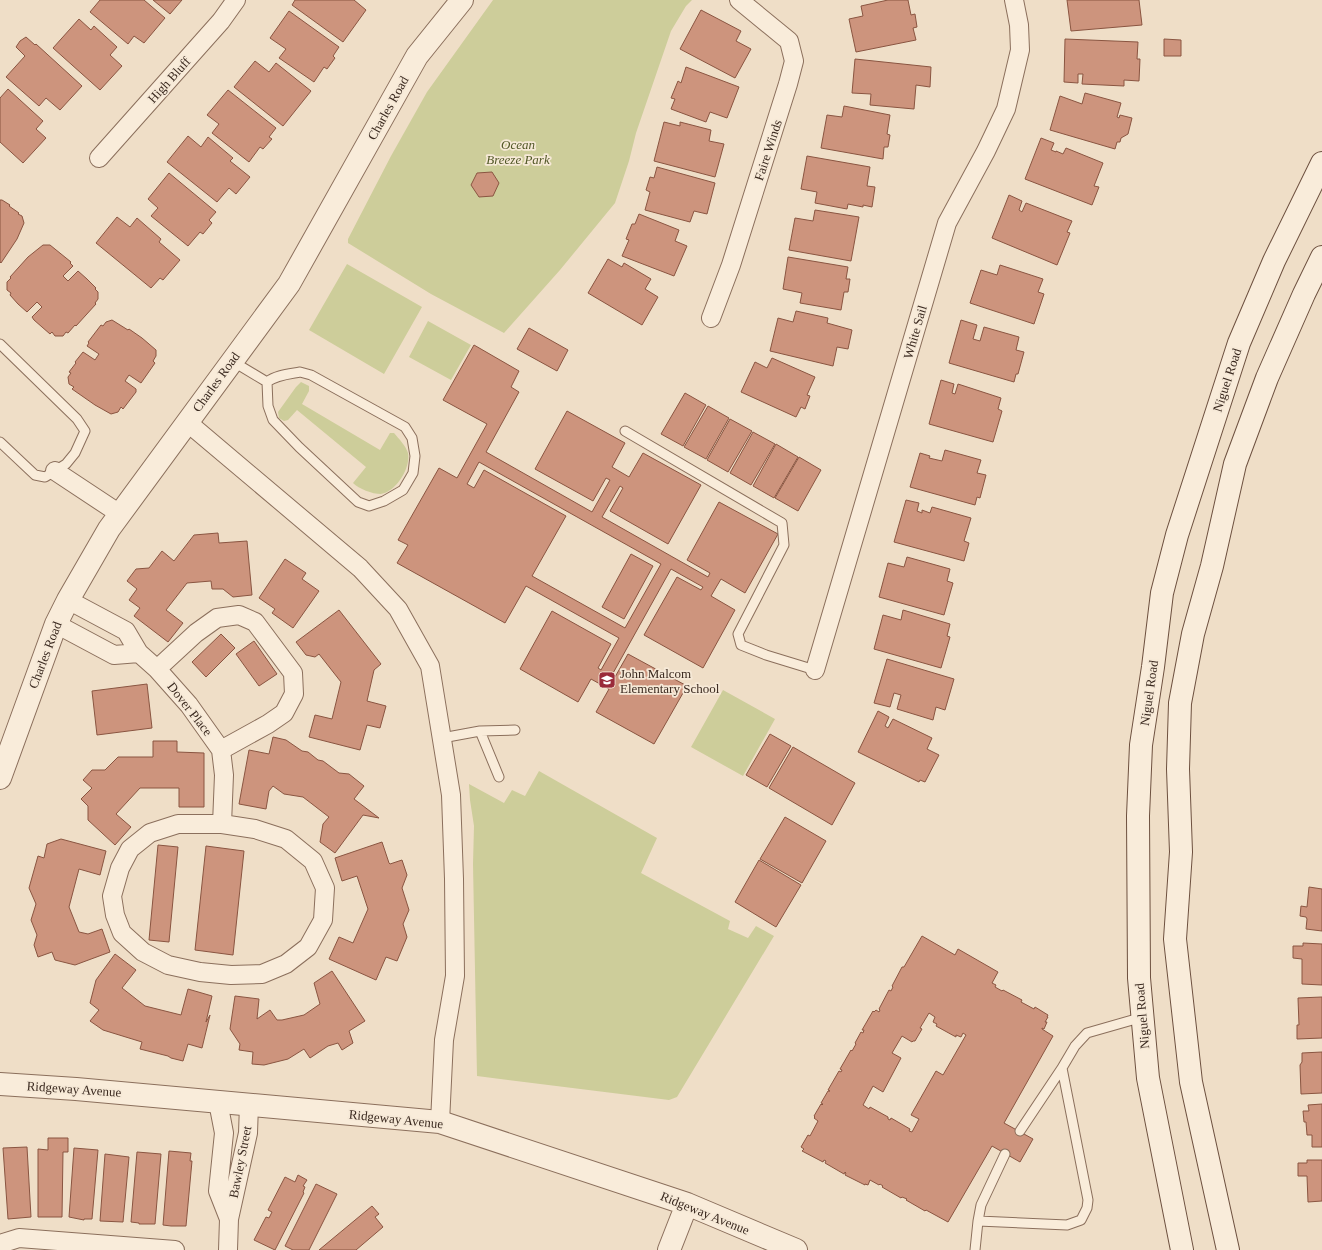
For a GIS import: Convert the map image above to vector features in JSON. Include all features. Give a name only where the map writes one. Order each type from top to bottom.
[{"type":"main road","name":"Charles Road","points":[[0,778],[56,624],[68,600],[109,529],[289,284],[417,56],[462,0]]},
{"type":"main road","name":"Niguel Road","points":[[1182,1250],[1148,1078],[1142,1017],[1139,978],[1138,816],[1141,745],[1153,667],[1162,593],[1177,535],[1239,343],[1274,261],[1322,163]]},
{"type":"main road","points":[[1228,1250],[1192,1082],[1175,940],[1181,852],[1178,769],[1180,702],[1193,634],[1212,566],[1235,464],[1267,378],[1322,257]]},
{"type":"main road","name":"Ridgeway Avenue","points":[[0,1084],[76,1088],[440,1122],[687,1204],[796,1250]]},
{"type":"main road","points":[[669,1250],[687,1204]]},
{"type":"street","name":"High Bluff","points":[[99,158],[221,21],[236,0]]},
{"type":"street","name":"Faire Winds","points":[[711,318],[731,265],[784,99],[794,61],[789,41],[739,0]]},
{"type":"street","name":"White Sail","points":[[815,670],[947,223],[986,151],[1006,109],[1020,50],[1019,25],[1014,0]]},
{"type":"street","points":[[187,422],[360,568],[398,609],[430,666],[451,795],[454,879],[455,976],[444,1040],[440,1122]]},
{"type":"street","points":[[61,468],[124,509]]},
{"type":"street","points":[[56,624],[114,655],[138,653],[126,631],[68,600]]},
{"type":"street","name":"Dover Place","points":[[157,669],[196,632],[217,618],[239,615],[255,622],[293,673],[294,694],[284,713],[268,724],[221,750]]},
{"type":"street","name":"Dover Place","points":[[138,653],[157,669],[189,706],[221,750],[224,775],[222,824]]},
{"type":"street","points":[[178,824],[222,824],[255,829],[286,839],[313,861],[325,888],[323,920],[308,947],[286,964],[262,974],[232,975],[208,973],[168,965],[143,952],[122,933],[114,915],[112,896],[120,868],[130,849],[150,833],[178,824]]},
{"type":"street","name":"Bawley Street","points":[[218,1102],[224,1132],[218,1191],[229,1220]]},
{"type":"street","name":"Bawley Street","points":[[228,1250],[229,1220],[248,1133],[249,1105]]},
{"type":"street","points":[[0,1244],[18,1238],[175,1250]]},
{"type":"lane","points":[[0,344],[77,419],[85,431],[75,453],[61,468],[45,477],[35,475],[0,442]]},
{"type":"lane","points":[[232,361],[266,382]]},
{"type":"lane","points":[[300,372],[311,375],[405,427],[412,438],[415,456],[413,473],[403,490],[384,501],[370,506],[358,502],[299,447],[273,420],[268,406],[266,382],[288,374],[300,372]]},
{"type":"lane","points":[[625,431],[782,523],[784,546],[738,634],[739,640],[741,645],[766,655],[815,670]]},
{"type":"lane","points":[[442,738],[480,731],[515,730]]},
{"type":"lane","points":[[480,731],[499,777]]},
{"type":"lane","points":[[1020,1131],[1075,1046],[1087,1033],[1142,1017]]},
{"type":"lane","points":[[978,1221],[1067,1225],[1081,1220],[1087,1208],[1088,1200],[1062,1068]]},
{"type":"lane","points":[[976,1250],[978,1221],[981,1206],[1005,1154]]},
{"type":"green space","name":"Ocean Breeze Park","points":[[493,0],[692,0],[686,6],[671,31],[636,133],[629,161],[615,203],[560,270],[504,333],[431,294],[348,243],[348,239],[391,156],[427,92]]},
{"type":"green space","points":[[347,264],[422,307],[384,374],[309,330]]},
{"type":"green space","points":[[428,321],[471,345],[451,380],[409,357]]},
{"type":"green space","points":[[301,382],[309,386],[309,391],[302,404],[380,450],[390,433],[394,433],[400,440],[407,450],[408,459],[405,472],[392,489],[381,494],[377,494],[362,489],[353,483],[366,467],[297,410],[288,420],[284,421],[279,418],[278,412]]},
{"type":"green space","points":[[723,690],[775,719],[743,776],[691,747]]},
{"type":"green space","points":[[539,771],[657,838],[641,873],[730,921],[728,929],[748,938],[756,926],[774,936],[677,1097],[669,1100],[477,1076],[473,864],[474,826],[469,784],[504,803],[512,790],[525,796]]},
{"type":"building","points":[[100,0],[144,0],[165,18],[144,43],[134,36],[128,44],[90,12]]},
{"type":"building","points":[[153,0],[182,0],[170,14]]},
{"type":"building","points":[[295,0],[354,0],[366,10],[343,42],[292,5]]},
{"type":"building","points":[[888,0],[908,0],[911,15],[915,14],[917,27],[913,28],[916,40],[856,52],[849,19],[863,16],[861,6]]},
{"type":"building","points":[[1067,0],[1139,0],[1142,25],[1071,31]]},
{"type":"building","points":[[701,10],[741,31],[736,41],[751,49],[735,78],[680,49]]},
{"type":"building","points":[[289,11],[339,47],[333,56],[335,58],[327,69],[324,67],[314,82],[279,58],[286,49],[270,38]]},
{"type":"building","points":[[79,19],[91,30],[94,26],[117,47],[110,55],[122,66],[100,90],[53,48]]},
{"type":"building","points":[[26,37],[35,45],[36,44],[82,86],[60,110],[46,98],[39,106],[6,77],[25,56],[16,47],[20,41]]},
{"type":"building","points":[[1065,39],[1138,42],[1137,59],[1140,59],[1139,81],[1124,80],[1124,86],[1082,84],[1083,74],[1078,74],[1078,83],[1064,82]]},
{"type":"building","points":[[1164,39],[1181,40],[1181,56],[1164,56]]},
{"type":"building","points":[[855,59],[931,67],[930,87],[916,85],[914,109],[870,105],[871,94],[852,93]]},
{"type":"building","points":[[255,61],[269,72],[276,63],[311,91],[283,126],[234,87]]},
{"type":"building","points":[[686,67],[739,87],[727,118],[710,112],[706,122],[671,109],[675,99],[671,98],[678,81],[681,83]]},
{"type":"building","points":[[8,89],[43,121],[36,129],[46,138],[23,163],[0,142],[0,98]]},
{"type":"building","points":[[228,90],[276,128],[269,137],[272,139],[263,149],[260,147],[249,162],[212,133],[219,124],[207,115]]},
{"type":"building","points":[[1085,93],[1121,103],[1117,117],[1119,118],[1120,115],[1132,118],[1128,134],[1121,138],[1120,142],[1117,142],[1115,149],[1050,130],[1060,96],[1082,104]]},
{"type":"building","points":[[844,106],[890,115],[887,134],[890,135],[888,147],[884,147],[883,159],[821,148],[827,115],[842,117]]},
{"type":"building","points":[[664,122],[680,126],[680,122],[711,130],[709,141],[724,144],[715,177],[654,161]]},
{"type":"building","points":[[188,136],[201,147],[208,137],[233,158],[230,161],[250,177],[236,194],[229,188],[217,202],[167,162]]},
{"type":"building","points":[[1041,138],[1054,143],[1051,150],[1063,154],[1066,148],[1103,163],[1094,186],[1099,187],[1092,205],[1025,179]]},
{"type":"building","points":[[807,156],[870,167],[867,186],[875,187],[872,207],[848,204],[847,209],[815,203],[817,192],[801,189]]},
{"type":"building","points":[[657,167],[715,183],[707,214],[694,211],[690,222],[645,210],[650,192],[646,190],[650,177],[654,178]]},
{"type":"building","points":[[492,172],[499,183],[493,196],[479,197],[471,185],[477,173]]},
{"type":"building","points":[[169,173],[216,212],[209,220],[212,223],[203,234],[200,232],[188,246],[151,216],[158,208],[148,199]]},
{"type":"building","points":[[1009,195],[1022,201],[1019,210],[1022,212],[1026,203],[1072,221],[1067,232],[1070,233],[1057,265],[992,238]]},
{"type":"building","points":[[0,200],[10,205],[9,206],[19,213],[18,214],[22,216],[24,223],[17,239],[1,263],[0,262]]},
{"type":"building","points":[[815,210],[859,217],[851,261],[789,250],[795,218],[813,221]]},
{"type":"building","points":[[639,214],[679,230],[675,241],[687,246],[674,276],[622,256],[629,240],[626,239],[632,224],[635,224]]},
{"type":"building","points":[[117,217],[130,227],[137,218],[161,239],[159,242],[180,260],[163,280],[160,278],[151,288],[96,243]]},
{"type":"building","points":[[43,245],[50,245],[71,262],[70,263],[73,266],[63,276],[68,281],[78,271],[96,288],[95,289],[98,292],[96,304],[76,326],[75,325],[63,336],[55,336],[52,332],[50,334],[34,320],[32,317],[42,307],[37,302],[27,312],[18,304],[10,295],[11,293],[7,290],[7,282],[11,278],[10,277],[28,257]]},
{"type":"building","points":[[788,257],[848,267],[846,279],[850,279],[848,292],[844,292],[841,310],[800,303],[802,293],[783,289]]},
{"type":"building","points":[[608,259],[622,267],[624,263],[651,279],[645,289],[658,297],[642,325],[588,293]]},
{"type":"building","points":[[1000,265],[1043,279],[1038,292],[1044,294],[1034,324],[970,303],[981,270],[997,275]]},
{"type":"building","points":[[796,311],[828,318],[827,323],[852,330],[848,349],[837,347],[833,366],[770,351],[778,318],[793,322]]},
{"type":"building","points":[[112,320],[142,338],[156,350],[156,356],[153,361],[155,363],[141,383],[129,375],[125,381],[136,389],[136,392],[123,409],[121,407],[118,412],[111,414],[72,389],[74,387],[69,384],[68,377],[71,373],[69,372],[76,363],[75,362],[83,352],[95,360],[99,354],[87,346],[89,343],[88,342],[101,325],[103,326],[106,322]]},
{"type":"building","points":[[961,320],[977,325],[973,339],[980,341],[984,327],[1019,337],[1016,350],[1024,352],[1018,374],[1016,374],[1014,382],[949,363]]},
{"type":"building","points":[[529,328],[568,350],[557,371],[517,349]]},
{"type":"building","name":"John Malcom Elementary School","points":[[474,345],[519,371],[511,387],[519,392],[486,452],[592,512],[610,480],[606,478],[593,501],[535,469],[567,411],[625,443],[612,467],[629,477],[643,453],[701,485],[668,544],[610,511],[623,488],[620,486],[602,517],[708,577],[710,573],[687,560],[719,502],[778,534],[745,593],[721,579],[711,596],[735,610],[703,668],[644,635],[677,577],[701,590],[703,587],[671,569],[612,675],[615,677],[628,654],[687,686],[654,744],[596,712],[609,689],[591,679],[578,702],[520,669],[552,611],[611,644],[598,668],[601,670],[619,638],[526,586],[505,623],[397,563],[408,545],[398,540],[439,468],[457,478],[487,424],[443,400]],"holes":[[[479,462],[661,564],[625,628],[532,576],[566,516],[484,470],[474,488],[467,484]]]},
{"type":"building","points":[[772,358],[815,377],[807,395],[810,396],[805,409],[801,407],[796,417],[741,392],[755,362],[767,368]]},
{"type":"building","points":[[941,380],[954,384],[952,393],[955,394],[958,384],[1001,398],[998,409],[1002,411],[993,442],[929,424]]},
{"type":"building","points":[[685,393],[706,405],[683,446],[661,434]]},
{"type":"building","points":[[708,406],[729,418],[706,459],[684,447]]},
{"type":"building","points":[[730,419],[752,431],[728,472],[707,460]]},
{"type":"building","points":[[753,432],[775,444],[751,485],[730,473]]},
{"type":"building","points":[[776,444],[798,457],[774,498],[753,486]]},
{"type":"building","points":[[945,450],[981,460],[977,473],[986,475],[980,498],[977,497],[975,505],[910,487],[920,453],[930,456],[929,458],[942,461]]},
{"type":"building","points":[[799,457],[821,470],[798,511],[775,498]]},
{"type":"building","points":[[906,500],[919,503],[917,511],[922,513],[922,510],[930,513],[932,507],[971,518],[964,541],[969,543],[964,561],[894,542]]},
{"type":"building","points":[[218,533],[219,543],[247,541],[252,595],[233,597],[223,589],[212,589],[211,581],[187,583],[166,610],[183,623],[168,642],[134,616],[140,608],[129,600],[137,589],[127,581],[136,569],[149,568],[162,551],[174,561],[194,535]]},
{"type":"building","points":[[631,554],[653,566],[624,619],[602,607]]},
{"type":"building","points":[[907,557],[950,569],[947,581],[953,583],[944,615],[879,597],[888,563],[904,567]]},
{"type":"building","points":[[285,559],[306,573],[302,579],[319,591],[293,628],[272,613],[275,609],[259,598]]},
{"type":"building","points":[[339,610],[381,664],[374,670],[367,701],[386,706],[380,728],[367,725],[360,750],[309,737],[315,715],[332,719],[341,682],[319,654],[315,657],[306,655],[296,642]]},
{"type":"building","points":[[903,610],[950,624],[947,636],[950,637],[941,668],[874,649],[883,615],[901,620]]},
{"type":"building","points":[[221,634],[235,648],[206,677],[192,662]]},
{"type":"building","points":[[254,641],[277,674],[259,686],[236,654]]},
{"type":"building","points":[[887,659],[954,679],[945,710],[936,707],[933,720],[897,709],[901,695],[894,693],[890,707],[874,703]]},
{"type":"building","points":[[147,684],[152,728],[97,735],[92,691]]},
{"type":"building","points":[[878,711],[889,717],[885,726],[888,728],[893,719],[932,738],[927,749],[939,755],[925,782],[920,780],[919,782],[858,752]]},
{"type":"building","points":[[770,734],[791,746],[767,787],[746,775]]},
{"type":"building","points":[[273,737],[286,740],[302,751],[308,752],[339,773],[349,774],[364,786],[354,799],[379,818],[363,815],[335,853],[320,842],[323,824],[329,817],[303,797],[284,794],[273,786],[269,791],[266,809],[239,804],[249,750],[269,754]]},
{"type":"building","points":[[153,741],[177,741],[177,752],[204,753],[204,807],[179,807],[179,788],[140,788],[116,814],[131,827],[115,845],[88,820],[88,806],[81,799],[92,788],[83,780],[92,770],[105,770],[118,757],[153,757]]},
{"type":"building","points":[[793,747],[855,783],[832,825],[769,788]]},
{"type":"building","points":[[785,817],[826,841],[802,883],[760,859]]},
{"type":"building","points":[[61,839],[106,851],[100,875],[79,869],[69,907],[79,932],[88,934],[102,929],[110,952],[75,965],[55,960],[52,952],[38,957],[34,945],[37,935],[31,920],[36,904],[29,888],[38,856],[44,858],[47,844]]},
{"type":"building","points":[[382,842],[390,864],[402,860],[407,875],[402,888],[409,910],[403,924],[407,937],[397,961],[386,957],[376,980],[329,959],[339,937],[353,943],[368,909],[357,876],[342,881],[335,858]]},
{"type":"building","points":[[158,845],[178,847],[169,942],[149,940]]},
{"type":"building","points":[[206,846],[244,851],[233,955],[195,950]]},
{"type":"building","points":[[759,860],[801,885],[776,927],[735,902]]},
{"type":"building","points":[[1309,887],[1322,889],[1322,931],[1306,929],[1307,919],[1306,917],[1300,916],[1301,906],[1307,907]]},
{"type":"building","points":[[922,936],[955,955],[958,949],[998,972],[992,983],[996,985],[995,987],[1022,1000],[1021,1002],[1034,1009],[1035,1007],[1048,1015],[1044,1029],[1042,1029],[1053,1036],[1004,1123],[1033,1139],[1020,1162],[992,1146],[948,1222],[926,1210],[925,1211],[906,1200],[907,1199],[901,1198],[882,1187],[883,1186],[880,1184],[879,1185],[870,1180],[868,1185],[865,1185],[845,1175],[845,1172],[844,1174],[825,1163],[826,1161],[824,1160],[823,1162],[802,1151],[804,1149],[801,1147],[808,1135],[810,1136],[818,1121],[814,1118],[814,1116],[821,1104],[823,1104],[821,1103],[828,1091],[830,1091],[828,1090],[839,1071],[841,1072],[842,1070],[840,1069],[856,1044],[855,1043],[861,1032],[863,1033],[864,1030],[862,1030],[873,1011],[874,1012],[876,1010],[879,1012],[879,1009],[889,990],[891,991],[902,967],[904,967]],"holes":[[[929,1013],[935,1017],[933,1022],[937,1024],[936,1026],[956,1037],[956,1035],[961,1037],[963,1033],[966,1035],[943,1075],[936,1071],[911,1115],[919,1119],[912,1132],[909,1131],[910,1129],[891,1118],[890,1120],[888,1117],[870,1107],[869,1109],[863,1105],[873,1086],[883,1092],[901,1058],[892,1053],[902,1036],[912,1042],[915,1041],[922,1029],[920,1028]]]},
{"type":"building","points":[[1303,943],[1322,944],[1322,985],[1302,984],[1302,959],[1293,958],[1293,946],[1303,946]]},
{"type":"building","points":[[115,954],[136,970],[122,988],[145,1006],[181,1015],[188,989],[212,996],[206,1022],[210,1015],[202,1048],[188,1044],[183,1061],[140,1049],[142,1042],[103,1030],[90,1021],[99,1010],[90,1003],[96,980]]},
{"type":"building","points":[[332,971],[365,1021],[349,1031],[353,1043],[342,1050],[338,1043],[328,1046],[310,1058],[304,1049],[288,1059],[264,1065],[252,1064],[253,1052],[239,1050],[240,1044],[230,1029],[235,996],[259,999],[257,1019],[270,1010],[277,1020],[304,1015],[320,1004],[314,983]]},
{"type":"building","points":[[1322,997],[1322,1038],[1297,1039],[1297,1025],[1299,1025],[1298,998]]},
{"type":"building","points":[[1322,1052],[1322,1093],[1301,1094],[1300,1065],[1302,1062],[1302,1053]]},
{"type":"building","points":[[1322,1104],[1322,1147],[1312,1147],[1312,1135],[1307,1135],[1303,1111],[1309,1111],[1308,1105]]},
{"type":"building","points":[[48,1138],[68,1138],[68,1152],[63,1152],[62,1217],[38,1217],[38,1149],[48,1150]]},
{"type":"building","points":[[27,1147],[31,1217],[8,1219],[3,1148]]},
{"type":"building","points":[[74,1148],[98,1150],[92,1219],[84,1220],[69,1217]]},
{"type":"building","points":[[169,1151],[191,1153],[190,1161],[192,1161],[186,1226],[163,1225]]},
{"type":"building","points":[[137,1152],[161,1154],[155,1224],[139,1224],[131,1222]]},
{"type":"building","points":[[105,1154],[129,1157],[123,1222],[100,1221]]},
{"type":"building","points":[[1307,1160],[1322,1160],[1322,1201],[1308,1202],[1307,1176],[1298,1176],[1298,1163],[1307,1163]]},
{"type":"building","points":[[298,1175],[307,1180],[303,1186],[305,1187],[304,1193],[275,1250],[254,1240],[266,1217],[269,1218],[272,1212],[268,1210],[285,1177],[295,1182]]},
{"type":"building","points":[[316,1184],[337,1194],[309,1250],[293,1250],[285,1246]]},
{"type":"building","points":[[372,1206],[379,1214],[375,1217],[383,1227],[356,1250],[319,1250]]},
{"type":"place","name":"John Malcom Elementary School","points":[[607,680]]}]
